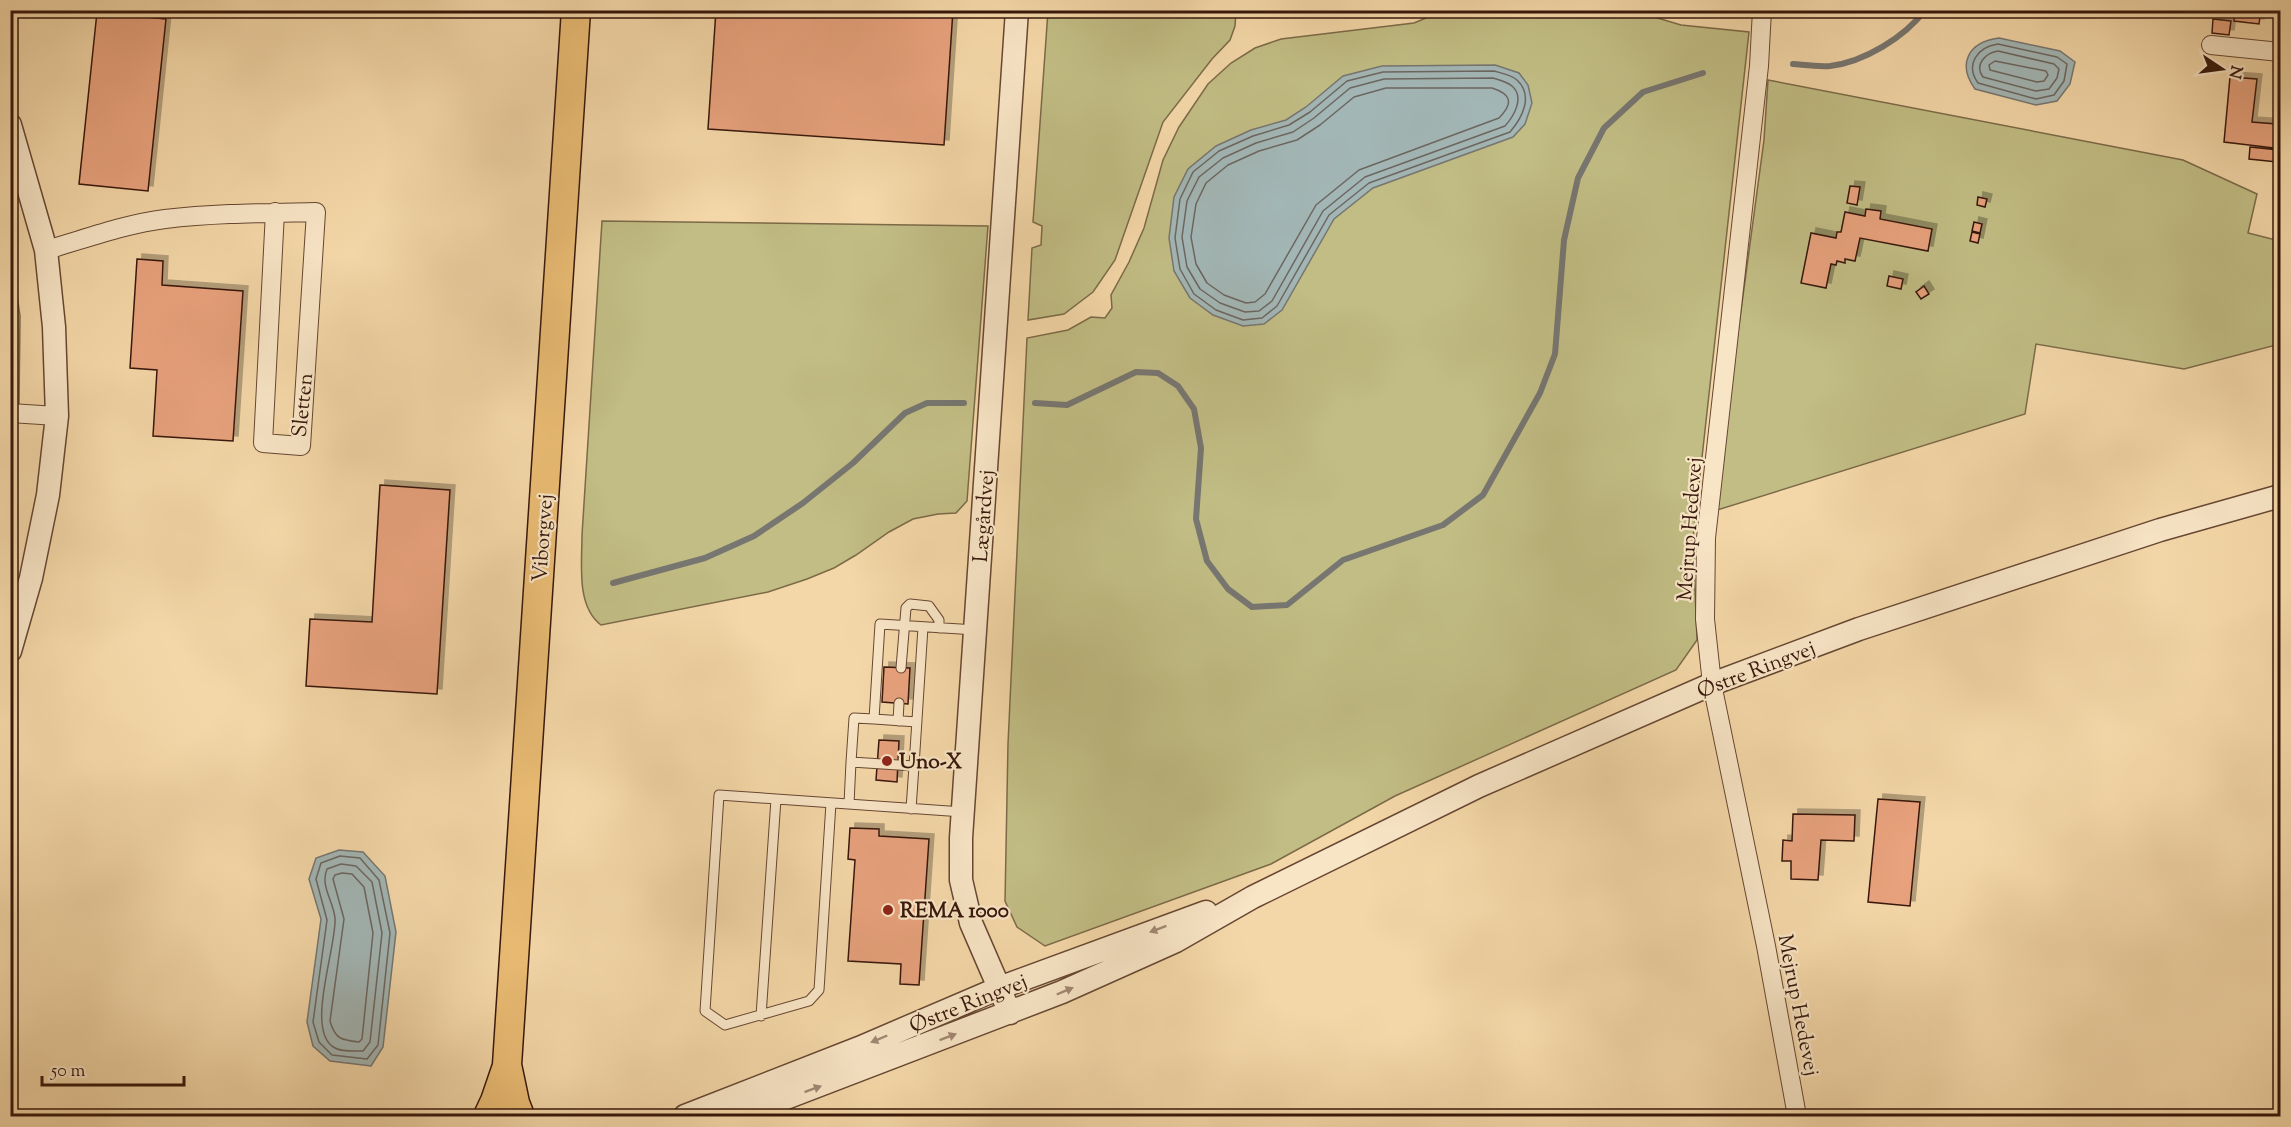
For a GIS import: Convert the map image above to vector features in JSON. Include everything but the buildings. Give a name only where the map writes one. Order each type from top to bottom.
[{"type":"main road","name":"Viborgvej","points":[[520,1116],[507,1065],[576,10]]},
{"type":"main road","name":"Viborgvej","points":[[488,1116],[507,1065]]},
{"type":"street","name":"Lægårdvej","points":[[1010,1013],[971,923],[961,880],[963,812],[1017,10]]},
{"type":"street","name":"Mejrup Hedevej","points":[[1762,10],[1759,66],[1706,538],[1706,619],[1713,684],[1766,946],[1797,1116]]},
{"type":"street","points":[[2211,45],[2280,52]]},
{"type":"street","points":[[10,125],[46,250],[54,327],[57,416],[48,495],[31,578],[10,651]]},
{"type":"street","name":"Sletten","points":[[46,250],[164,219],[275,212],[316,212],[301,446],[263,444],[275,212]]},
{"type":"street","points":[[10,413],[57,416]]},
{"type":"street","name":"Østre Ringvej","points":[[739,1116],[1062,992],[1176,941],[1253,897],[1479,786],[1713,684],[1892,618],[2160,530],[2280,496]]},
{"type":"street","name":"Østre Ringvej","points":[[685,1116],[859,1048],[999,988],[1172,924],[1253,897]]},
{"type":"lane","points":[[902,668],[906,608],[910,604],[929,606],[939,620],[939,628]]},
{"type":"lane","points":[[874,719],[880,624],[976,630]]},
{"type":"lane","points":[[911,809],[922,627]]},
{"type":"lane","points":[[898,721],[899,703]]},
{"type":"lane","points":[[849,804],[854,718],[917,722]]},
{"type":"lane","points":[[851,762],[914,766]]},
{"type":"lane","points":[[831,803],[819,990],[809,1001],[725,1025],[705,1011],[719,795],[963,812]]},
{"type":"lane","points":[[761,1016],[776,799]]},
{"type":"shaded area","points":[[1048,11],[1236,11],[1235,26],[1230,40],[1212,59],[1163,122],[1115,260],[1093,292],[1064,314],[1028,320],[1032,248],[1041,245],[1042,226],[1033,222]]},
{"type":"shaded area","points":[[1443,11],[1634,11],[1681,25],[1749,32],[1693,539],[1697,640],[1676,670],[1395,796],[1271,864],[1045,946],[1017,927],[1005,901],[1008,744],[1027,338],[1068,330],[1091,317],[1105,318],[1112,308],[1111,295],[1144,228],[1163,160],[1179,127],[1208,84],[1231,63],[1255,48],[1281,39],[1414,23]]},
{"type":"shaded area","points":[[1768,80],[2183,160],[2257,194],[2248,233],[2280,241],[2280,344],[2184,369],[2036,344],[2025,414],[1714,511],[1764,140]]},
{"type":"shaded area","points":[[602,221],[988,226],[967,501],[956,513],[913,519],[834,568],[807,579],[768,592],[601,625],[587,607],[581,571]]},
{"type":"shaded area","points":[[10,248],[20,316],[19,404],[11,403]]},
{"type":"water","points":[[1999,38],[2060,51],[2075,62],[2070,84],[2057,101],[2036,105],[1975,89],[1967,71],[1969,56],[1980,44]]},
{"type":"water","points":[[1495,65],[1519,73],[1528,85],[1532,103],[1525,124],[1513,137],[1373,188],[1334,219],[1282,310],[1264,324],[1243,326],[1213,315],[1190,298],[1174,271],[1169,238],[1174,197],[1188,169],[1216,146],[1251,130],[1286,120],[1306,107],[1343,76],[1382,66]]},
{"type":"water","points":[[339,850],[363,852],[385,876],[396,932],[383,1047],[371,1066],[330,1061],[313,1046],[307,1022],[321,919],[309,879],[316,858]]},
{"type":"waterway","points":[[1793,64],[1830,66],[1843,64],[1870,54],[1895,39],[1925,10]]},
{"type":"waterway","points":[[1035,403],[1067,405],[1136,372],[1158,373],[1178,386],[1194,409],[1201,448],[1196,519],[1207,561],[1228,589],[1252,607],[1287,605],[1343,560],[1443,525],[1483,495],[1540,393],[1555,354],[1564,240],[1578,178],[1604,128],[1643,92],[1703,73]]},
{"type":"waterway","points":[[613,583],[705,558],[754,536],[803,503],[853,463],[905,413],[927,403],[964,403]]},
{"type":"place","name":"Uno-X","points":[[887,761]]},
{"type":"place","name":"REMA 1000","points":[[888,910]]}]
